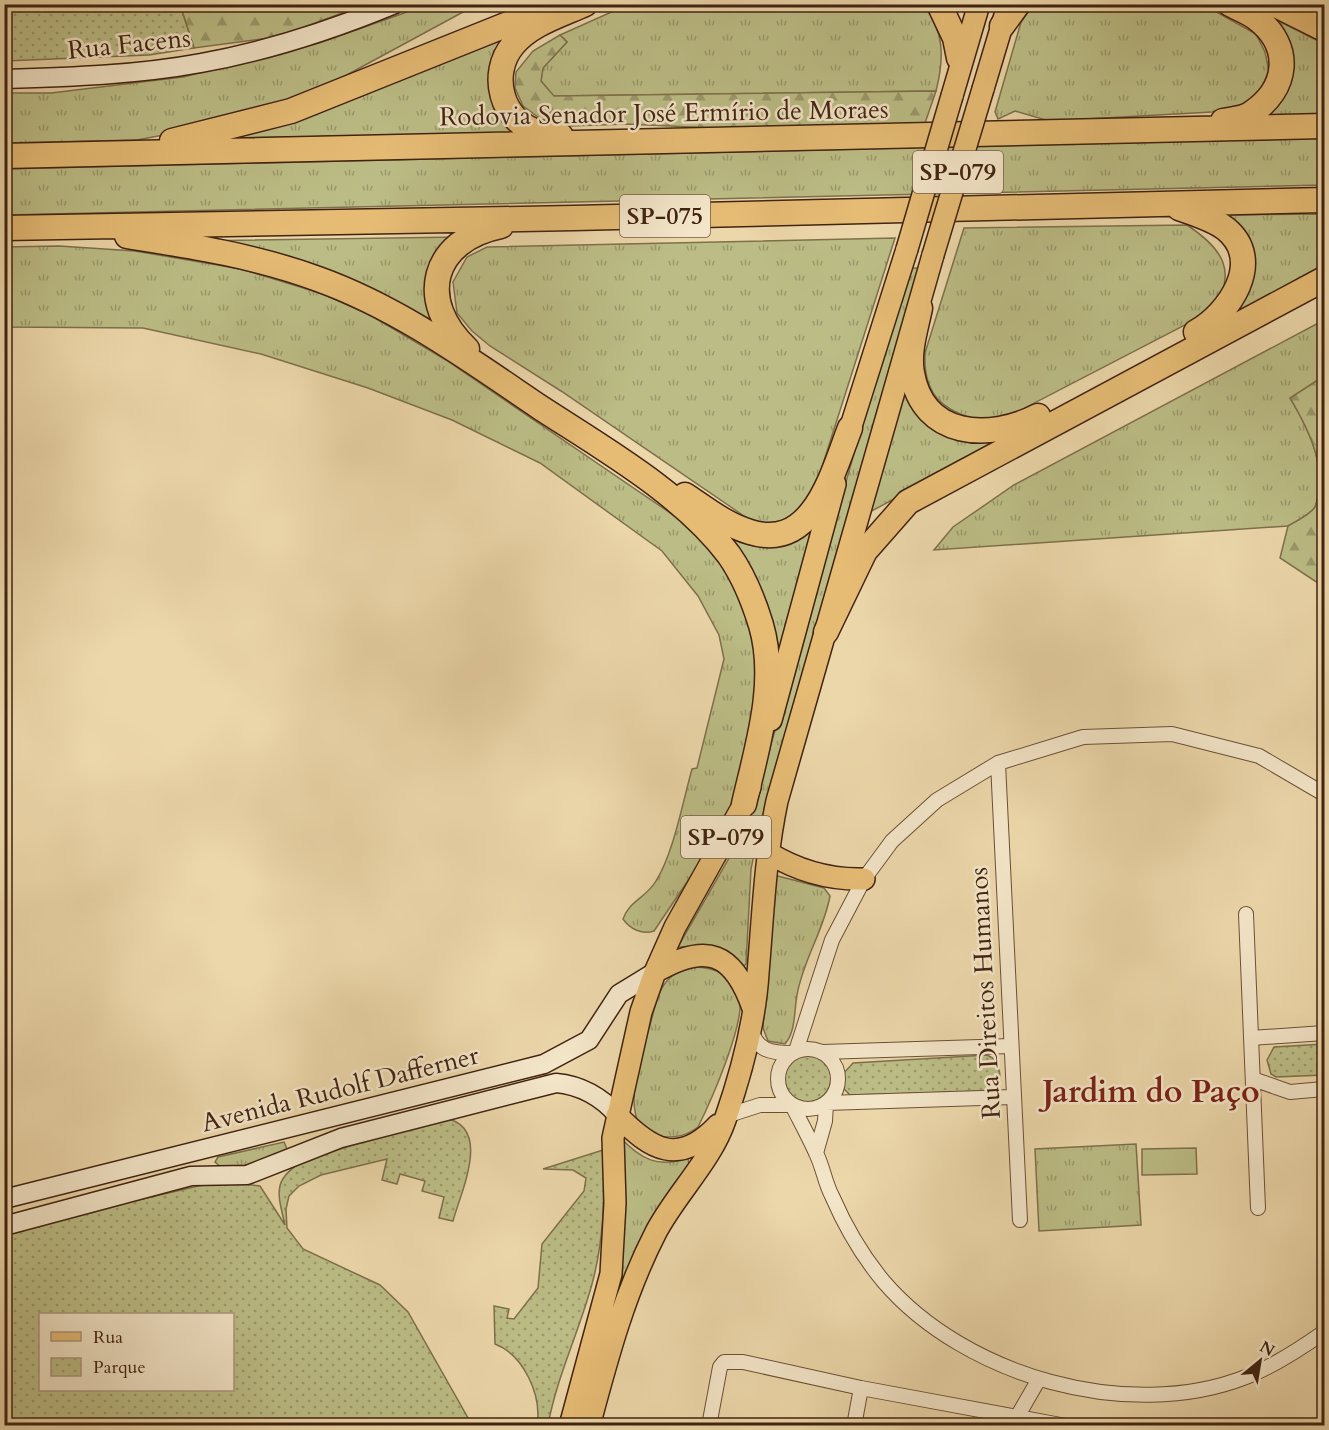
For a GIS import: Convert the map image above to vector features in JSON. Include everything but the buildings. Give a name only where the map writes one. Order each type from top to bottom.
[{"type":"highway","points":[[92,153],[184,139],[291,111],[558,4]]},
{"type":"highway","points":[[585,4],[525,34],[513,45],[505,56],[500,73],[503,97],[513,116],[536,132],[638,143]]},
{"type":"highway","points":[[939,4],[951,27],[959,58]]},
{"type":"highway","points":[[1005,15],[1017,4]]},
{"type":"highway","points":[[1191,130],[1248,115],[1270,98],[1281,77],[1282,55],[1274,36],[1255,17],[1230,4]]},
{"type":"highway","points":[[1274,4],[1324,29]]},
{"type":"highway","name":"Rodovia Senador José Ermírio de Moraes","points":[[4,156],[1324,126]]},
{"type":"highway","name":"SP-075","points":[[4,228],[574,218],[1324,200]]},
{"type":"highway","points":[[920,308],[911,371],[916,392],[931,411],[953,427],[978,433],[1025,423],[1203,328],[1218,318],[1229,304],[1239,286],[1242,272],[1238,244],[1227,230],[1204,217],[1166,203]]},
{"type":"highway","points":[[574,218],[498,227],[463,240],[448,253],[439,272],[437,303],[442,319],[467,348],[726,522],[749,532],[767,536],[793,529],[807,519],[825,494],[850,428]]},
{"type":"highway","points":[[62,226],[226,252],[319,279],[399,315],[614,456],[687,511],[729,556],[749,592],[765,644],[767,682],[760,736],[744,804]]},
{"type":"highway","points":[[826,632],[865,551],[908,502],[1324,279]]},
{"type":"main road","name":"Rua Facens","points":[[4,79],[99,75],[201,63],[291,42],[394,4]]},
{"type":"main road","points":[[953,93],[967,19],[966,4]]},
{"type":"main road","name":"SP-079","points":[[570,1425],[611,1274],[615,1203],[613,1138],[624,1122],[622,1094],[631,1052],[655,972],[675,927],[744,804],[761,756],[850,428],[908,249],[979,4]]},
{"type":"main road","name":"SP-079","points":[[589,1425],[622,1307],[636,1274],[657,1231],[712,1146],[726,1116],[751,1016],[758,975],[767,852],[777,801],[920,308],[933,255],[1005,15]]},
{"type":"main road","points":[[767,852],[802,869],[832,878],[864,879]]},
{"type":"main road","points":[[655,972],[684,957],[700,954],[718,959],[735,969],[744,984],[751,1016]]},
{"type":"main road","name":"Avenida Rudolf Dafferner","points":[[4,1199],[544,1064],[589,1040],[619,994],[655,972]]},
{"type":"main road","name":"Avenida Rudolf Dafferner","points":[[4,1226],[191,1176],[248,1175],[341,1138],[556,1083],[574,1084],[607,1103],[624,1122]]},
{"type":"main road","points":[[624,1122],[648,1144],[665,1150],[679,1150],[692,1147],[726,1116]]},
{"type":"main road","points":[[285,1161],[292,1148],[286,1129]]},
{"type":"main road","points":[[215,1147],[206,1157],[205,1167],[208,1172],[224,1177]]},
{"type":"street","points":[[1324,794],[1259,756],[1172,734],[1083,737],[998,763],[937,800],[892,841],[864,879],[832,940],[794,1052],[785,1059],[778,1074],[780,1092],[792,1105],[816,1154],[831,1195],[855,1241],[883,1281],[924,1322],[966,1349],[1024,1375],[1117,1393],[1189,1391],[1245,1377],[1298,1350],[1324,1332]]},
{"type":"street","name":"Rua Direitos Humanos","points":[[998,763],[1020,1220]]},
{"type":"street","points":[[1246,914],[1258,1208]]},
{"type":"street","points":[[751,1016],[758,1046],[773,1052],[813,1049],[822,1052],[1011,1046]]},
{"type":"street","points":[[1251,1038],[1324,1033]]},
{"type":"street","points":[[816,1154],[825,1121],[826,1103],[837,1087],[838,1077],[830,1059],[822,1052]]},
{"type":"street","points":[[1253,1079],[1290,1092],[1324,1089]]},
{"type":"street","points":[[1254,1113],[1258,1101],[1266,1091],[1276,1087]]},
{"type":"street","points":[[726,1116],[760,1105],[792,1105],[806,1109],[826,1103],[1013,1097]]},
{"type":"street","points":[[709,1425],[720,1367],[724,1362],[743,1362],[1015,1421],[1066,1425]]},
{"type":"street","points":[[1015,1421],[1039,1378]]},
{"type":"street","points":[[854,1425],[861,1388]]},
{"type":"green space","points":[[5,4],[180,5],[194,48],[149,55],[5,61]]},
{"type":"green space","points":[[180,5],[364,5],[277,37],[194,48]]},
{"type":"green space","points":[[420,5],[476,5],[295,103],[201,128],[137,140],[5,143],[4,93],[51,93],[183,77],[319,43],[404,13]]},
{"type":"green space","points":[[627,5],[923,5],[935,25],[941,46],[936,91],[553,96],[541,81],[543,68],[567,42],[560,35]]},
{"type":"green space","points":[[1033,5],[1204,5],[1256,34],[1265,52],[1269,71],[1258,95],[1242,106],[1212,112],[1049,121],[1015,111],[998,119],[995,112],[1021,22]]},
{"type":"green space","points":[[1251,7],[1324,44],[1324,116],[1261,117],[1286,80]]},
{"type":"green space","points":[[519,23],[510,37],[514,133],[241,138],[241,135]]},
{"type":"green space","points":[[560,35],[567,42],[543,68],[541,81],[554,96],[936,91],[924,126],[735,129],[626,124],[569,126],[545,122],[523,106],[515,88],[516,72],[533,51]]},
{"type":"green space","points":[[1324,138],[1324,185],[5,215],[4,169]]},
{"type":"green space","points":[[1324,214],[1324,271],[1212,331],[1243,293],[1217,215]]},
{"type":"green space","points":[[1187,225],[1209,243],[1223,262],[1224,284],[1212,311],[1015,413],[988,424],[950,408],[940,402],[933,393],[925,369],[925,353],[964,228]]},
{"type":"green space","points":[[460,237],[443,249],[452,344],[195,241]]},
{"type":"green space","points":[[895,238],[814,492],[788,521],[760,524],[744,516],[561,391],[490,346],[472,331],[457,313],[453,282],[467,257],[487,247]]},
{"type":"green space","points":[[59,246],[135,251],[241,269],[323,294],[370,315],[446,360],[682,521],[721,557],[742,598],[755,637],[759,690],[735,803],[718,836],[654,931],[637,930],[623,919],[629,908],[652,886],[668,857],[692,769],[697,768],[724,659],[719,635],[698,596],[662,551],[540,463],[452,420],[368,388],[261,354],[143,328],[5,327],[4,247]]},
{"type":"green space","points":[[907,268],[922,268],[761,821],[751,869],[746,964],[742,968],[702,946],[678,947],[740,839],[754,804]]},
{"type":"green space","points":[[1324,320],[1324,376],[1291,399],[1311,437],[1319,465],[1319,493],[1315,507],[1303,518],[1288,526],[934,550],[953,527],[1014,485]]},
{"type":"green space","points":[[902,376],[928,419],[1029,427],[866,514]]},
{"type":"green space","points":[[1324,376],[1324,587],[1280,558],[1288,526],[1315,507],[1320,479],[1310,437],[1290,398]]},
{"type":"green space","points":[[815,515],[776,669],[720,525],[743,535]]},
{"type":"green space","points":[[774,875],[824,888],[830,896],[800,982],[793,1027],[785,1044],[768,1041],[763,1028],[771,881]]},
{"type":"green space","points":[[694,967],[716,971],[729,979],[738,990],[740,1011],[732,1044],[698,1127],[682,1135],[663,1137],[648,1133],[639,1123],[634,1091],[637,1072],[660,991],[675,974]]},
{"type":"green space","points":[[1324,1044],[1324,1075],[1276,1077],[1271,1074],[1267,1060],[1274,1047]]},
{"type":"green space","points":[[807,1054],[824,1061],[831,1078],[824,1095],[807,1102],[790,1095],[783,1078],[790,1061]]},
{"type":"green space","points":[[987,1055],[996,1060],[1000,1074],[996,1089],[988,1091],[850,1095],[844,1089],[843,1074],[853,1063]]},
{"type":"green space","points":[[444,1118],[459,1123],[467,1133],[470,1161],[453,1221],[439,1218],[444,1197],[422,1191],[425,1181],[400,1174],[397,1184],[382,1180],[387,1159],[321,1175],[299,1186],[289,1196],[286,1209],[287,1228],[303,1249],[380,1285],[408,1312],[472,1425],[5,1425],[4,1231],[220,1181],[260,1186],[285,1225],[280,1203],[280,1187],[287,1173],[306,1159]]},
{"type":"green space","points":[[620,1137],[635,1151],[651,1160],[668,1162],[688,1158],[689,1166],[613,1317],[604,1321]]},
{"type":"green space","points":[[284,1142],[287,1149],[251,1167],[222,1168],[215,1162],[218,1157]]},
{"type":"green space","points":[[1136,1144],[1141,1225],[1039,1231],[1035,1149]]},
{"type":"green space","points":[[1196,1148],[1197,1174],[1142,1175],[1142,1149]]},
{"type":"green space","points":[[603,1150],[603,1217],[596,1267],[587,1302],[557,1389],[548,1425],[537,1425],[537,1402],[529,1378],[514,1357],[495,1344],[494,1306],[509,1309],[507,1318],[514,1319],[538,1288],[542,1244],[584,1191],[586,1178],[573,1170],[543,1169]]},
{"type":"district","name":"Jardim do Paço","points":[[1151,1092]]}]
